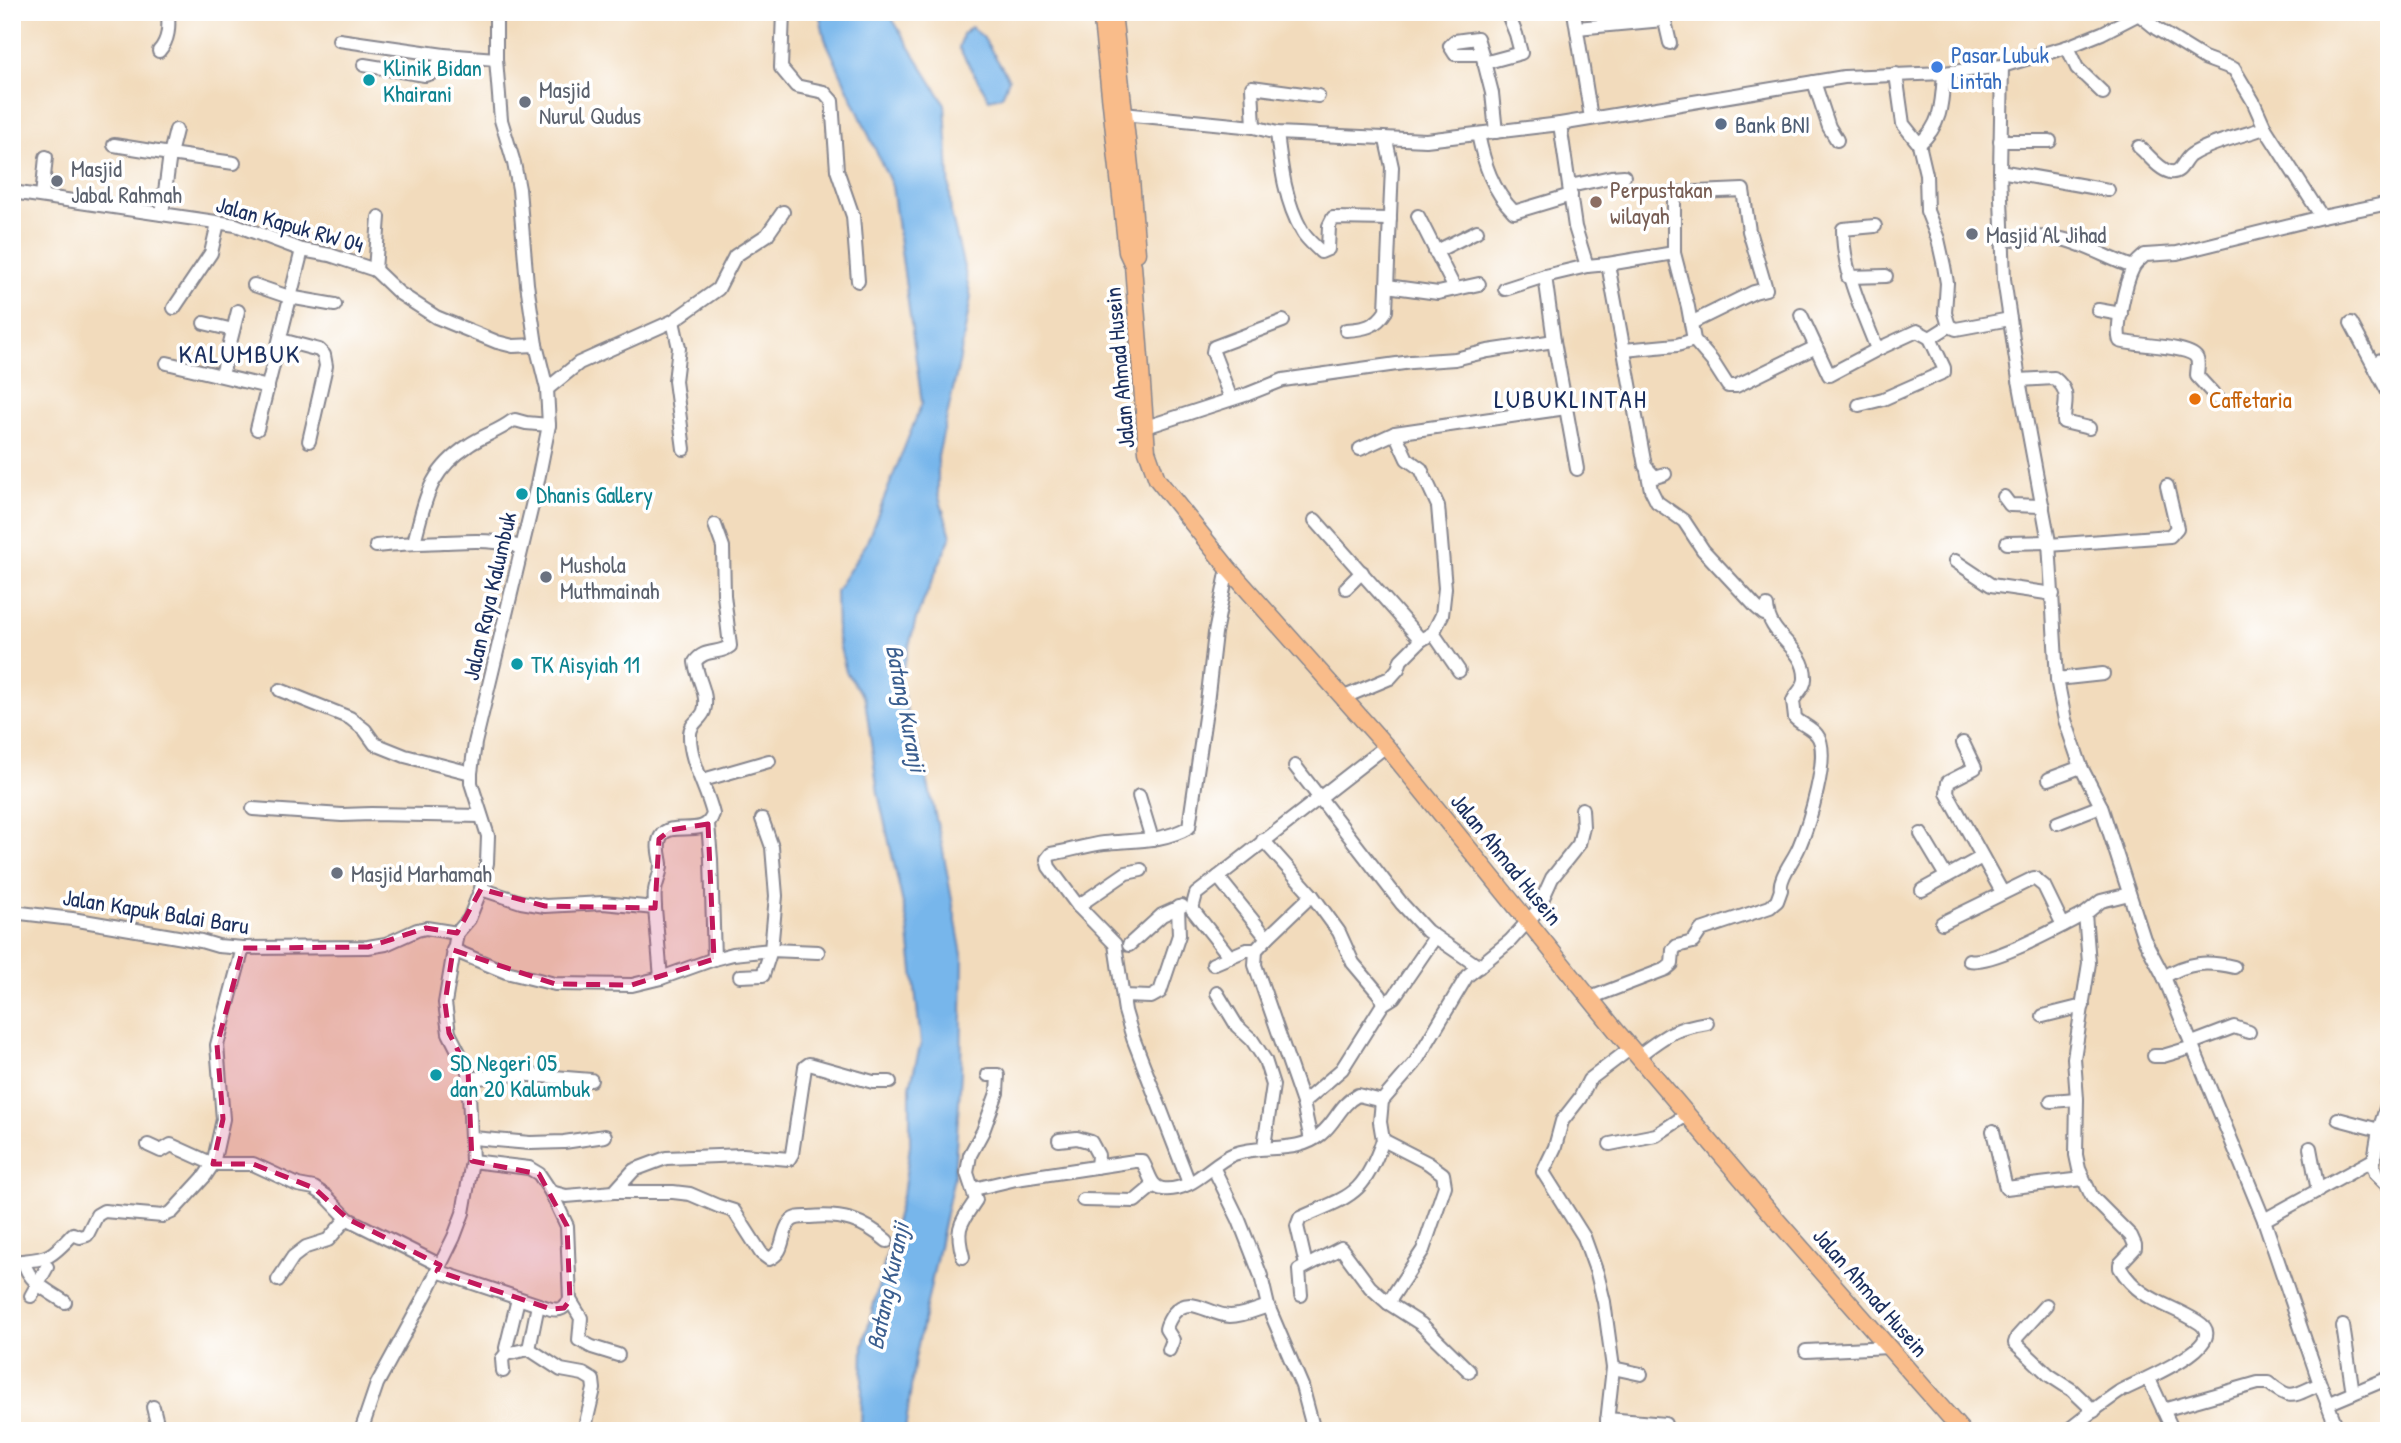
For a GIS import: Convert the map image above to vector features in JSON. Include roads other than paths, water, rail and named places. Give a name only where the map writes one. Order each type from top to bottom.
[{"type":"main road","name":"Jalan Ahmad Husein","points":[[1101,12],[1127,252],[1133,265],[1147,451],[1157,479],[1228,568],[1386,746],[1634,1052],[1962,1431]]},
{"type":"main road","name":"Jalan Ahmad Husein","points":[[1113,12],[1138,250],[1133,265]]},
{"type":"street","points":[[159,51],[165,44],[169,28],[168,12]]},
{"type":"street","name":"Jalan Raya Kalumbuk","points":[[361,1431],[377,1384],[454,1237],[463,1213],[473,1138],[468,1070],[449,1033],[444,1003],[457,933],[470,919],[486,863],[488,836],[473,794],[471,773],[475,743],[549,425],[547,389],[536,345],[527,284],[519,189],[501,120],[496,60],[496,12]]},
{"type":"street","points":[[783,12],[781,68],[796,86],[824,92],[832,101],[837,170],[853,216],[858,281]]},
{"type":"street","points":[[1496,132],[1496,112],[1483,58],[1521,53],[1507,12]]},
{"type":"street","points":[[1574,12],[1591,118]]},
{"type":"street","points":[[1124,114],[1254,127],[1277,133],[1426,140],[1560,124],[1844,77],[1944,73],[2001,66],[2067,47],[2102,33],[2139,13],[2204,58],[2231,67],[2253,101],[2265,128],[2322,217]]},
{"type":"street","points":[[1577,28],[1663,16],[1670,43]]},
{"type":"street","points":[[338,40],[496,60]]},
{"type":"street","points":[[2067,47],[2077,68],[2103,93]]},
{"type":"street","points":[[364,65],[425,75],[432,73],[443,55]]},
{"type":"street","points":[[2001,66],[2001,241],[2019,380],[2049,544],[2057,679],[2065,720],[2081,767],[2101,806],[2144,939],[2164,977],[2264,1220],[2337,1431]]},
{"type":"street","points":[[1919,144],[1932,133],[1938,119],[1944,73]]},
{"type":"street","points":[[1896,74],[1903,124],[1919,144],[1926,174],[1927,211],[1938,239],[1944,266],[1947,283],[1945,313],[1949,326],[1956,329],[2010,319]]},
{"type":"street","points":[[1814,82],[1829,127],[1837,140]]},
{"type":"street","points":[[1254,127],[1252,87],[1318,96]]},
{"type":"street","points":[[1560,124],[1575,227],[1587,265]]},
{"type":"street","points":[[2140,147],[2167,171],[2175,172],[2190,156],[2265,128]]},
{"type":"street","points":[[162,214],[176,130]]},
{"type":"street","points":[[1277,133],[1282,173],[1295,215],[1303,233],[1321,252],[1328,249],[1329,226],[1333,218],[1390,219]]},
{"type":"street","points":[[1478,134],[1486,171],[1514,212],[1611,177],[1623,176]]},
{"type":"street","points":[[1346,330],[1359,330],[1374,325],[1386,312],[1392,167],[1387,140]]},
{"type":"street","points":[[2000,141],[2050,141]]},
{"type":"street","points":[[114,145],[234,163]]},
{"type":"street","points":[[42,196],[46,158]]},
{"type":"street","points":[[2000,171],[2108,190]]},
{"type":"street","points":[[1691,323],[1766,289],[1749,231],[1743,190],[1674,193],[1674,253],[1694,340],[1731,387],[1816,347]]},
{"type":"street","name":"Jalan Kapuk RW 04","points":[[12,192],[236,225],[302,250],[330,254],[375,270],[399,293],[436,317],[497,342],[513,346],[536,345]]},
{"type":"street","points":[[2220,401],[2197,376],[2198,359],[2194,355],[2178,349],[2122,343],[2118,336],[2121,314],[2133,267],[2145,255],[2177,253],[2389,203]]},
{"type":"street","points":[[547,389],[579,363],[673,321],[718,289],[735,256],[767,235],[783,212]]},
{"type":"street","points":[[1418,216],[1455,289]]},
{"type":"street","points":[[375,270],[379,217]]},
{"type":"street","points":[[174,308],[211,253],[218,223]]},
{"type":"street","points":[[1875,226],[1843,229],[1843,251],[1848,276],[1875,344],[1880,348]]},
{"type":"street","points":[[1435,252],[1477,231]]},
{"type":"street","points":[[2001,241],[2058,238],[2133,267]]},
{"type":"street","points":[[257,429],[302,250]]},
{"type":"street","points":[[1505,289],[1587,265],[1674,253]]},
{"type":"street","points":[[1590,998],[1667,969],[1672,964],[1673,950],[1677,946],[1693,943],[1701,930],[1770,907],[1777,901],[1782,876],[1801,845],[1813,807],[1822,749],[1817,735],[1797,721],[1793,712],[1794,696],[1806,679],[1801,658],[1773,627],[1767,610],[1764,614],[1757,608],[1703,550],[1684,521],[1657,502],[1651,490],[1608,264]]},
{"type":"street","points":[[1545,276],[1577,469]]},
{"type":"street","points":[[1848,276],[1886,276]]},
{"type":"street","points":[[254,285],[289,297],[335,305]]},
{"type":"street","points":[[1387,286],[1438,293],[1479,285]]},
{"type":"street","points":[[2098,310],[2121,314]]},
{"type":"street","points":[[222,375],[238,311]]},
{"type":"street","points":[[1801,315],[1829,375],[1917,331],[1930,338],[1944,372],[1883,400],[1859,405]]},
{"type":"street","points":[[673,321],[679,348],[675,381],[684,449]]},
{"type":"street","points":[[1231,399],[1213,352],[1214,347],[1283,321]]},
{"type":"street","points":[[204,323],[233,330]]},
{"type":"street","points":[[2351,323],[2389,394]]},
{"type":"street","points":[[1930,338],[1949,326]]},
{"type":"street","points":[[281,340],[319,350],[324,355],[326,366],[309,441]]},
{"type":"street","points":[[1624,350],[1678,345],[1694,340]]},
{"type":"street","points":[[1146,426],[1283,380],[1411,362],[1455,359],[1554,341]]},
{"type":"street","points":[[2373,363],[2389,357]]},
{"type":"street","points":[[167,363],[268,387]]},
{"type":"street","points":[[2019,380],[2054,378],[2067,393],[2064,422],[2089,428]]},
{"type":"street","points":[[1360,449],[1395,433],[1566,408]]},
{"type":"street","points":[[414,542],[427,494],[439,470],[469,444],[515,420],[549,425]]},
{"type":"street","points":[[1342,698],[1390,678],[1401,660],[1421,640],[1433,633],[1442,615],[1445,588],[1438,506],[1421,469],[1407,459],[1395,433]]},
{"type":"street","points":[[1647,470],[1655,477],[1665,474]]},
{"type":"street","points":[[2007,543],[2049,544],[2170,536],[2177,528],[2167,486]]},
{"type":"street","points":[[2004,497],[2010,505],[2043,506]]},
{"type":"street","points":[[1315,520],[1421,640]]},
{"type":"street","points":[[713,959],[708,824],[713,814],[694,755],[690,732],[693,724],[702,716],[705,701],[695,662],[703,654],[730,646],[724,595],[723,547],[715,525]]},
{"type":"street","points":[[376,546],[490,540],[522,547]]},
{"type":"street","points":[[1955,561],[1991,585],[2053,594]]},
{"type":"street","points":[[1189,1183],[1133,1038],[1115,944],[1078,905],[1047,863],[1048,856],[1098,844],[1152,839],[1185,830],[1190,825],[1215,633],[1228,568]]},
{"type":"street","points":[[1346,587],[1362,572]]},
{"type":"street","points":[[1433,633],[1459,671]]},
{"type":"street","points":[[2057,679],[2103,674]]},
{"type":"street","points":[[281,690],[350,718],[365,730],[375,744],[405,756],[471,773]]},
{"type":"street","points":[[1963,743],[1975,768],[1948,782],[1947,793],[2002,892]]},
{"type":"street","points":[[1230,957],[1192,909],[1196,894],[1386,746]]},
{"type":"street","points":[[703,780],[769,761]]},
{"type":"street","points":[[1296,766],[1402,904],[1427,932],[1479,967]]},
{"type":"street","points":[[2049,779],[2081,767]]},
{"type":"street","points":[[1139,796],[1152,839]]},
{"type":"street","points":[[2057,823],[2101,806]]},
{"type":"street","points":[[253,809],[342,816],[481,816]]},
{"type":"street","points":[[1306,1265],[1297,1226],[1300,1218],[1354,1194],[1367,1179],[1383,1140],[1380,1122],[1382,1101],[1415,1063],[1467,976],[1529,922],[1537,911],[1552,878],[1579,844],[1583,827],[1582,809]]},
{"type":"street","points":[[740,976],[763,975],[771,950],[776,896],[772,848],[762,819]]},
{"type":"street","points":[[661,978],[655,908],[655,891],[661,864],[659,839],[663,832],[708,824]]},
{"type":"street","points":[[1921,834],[1947,876]]},
{"type":"street","points":[[1263,840],[1312,895],[1339,932],[1353,963],[1380,995],[1383,1004]]},
{"type":"street","points":[[1922,890],[1982,857]]},
{"type":"street","points":[[1078,905],[1126,873],[1141,870]]},
{"type":"street","points":[[1218,877],[1267,938]]},
{"type":"street","points":[[1942,923],[2030,879],[2038,879],[2063,925]]},
{"type":"street","points":[[481,888],[522,902],[545,906],[603,903],[655,908]]},
{"type":"street","points":[[1969,960],[1978,962],[2024,944],[2085,914],[2101,901],[2129,894]]},
{"type":"street","points":[[1311,1140],[1303,1103],[1255,965],[1256,950],[1312,895]]},
{"type":"street","points":[[1129,945],[1163,915],[1193,903]]},
{"type":"street","points":[[1123,996],[1151,997],[1160,992],[1179,934],[1178,907]]},
{"type":"street","name":"Jalan Kapuk Balai Baru","points":[[12,912],[72,919],[218,946],[243,948],[368,947],[386,944],[426,928],[457,933]]},
{"type":"street","points":[[2067,1431],[2119,1392],[2149,1379],[2195,1350],[2205,1338],[2207,1330],[2197,1321],[2154,1301],[2125,1277],[2120,1266],[2135,1245],[2130,1236],[2097,1204],[2083,1179],[2076,1155],[2077,1099],[2074,1058],[2089,963],[2085,914]]},
{"type":"street","points":[[1303,1103],[1342,1069],[1383,1004],[1394,997],[1435,937]]},
{"type":"street","points":[[18,1261],[40,1261],[49,1257],[73,1234],[84,1237],[97,1214],[104,1211],[163,1216],[172,1212],[205,1176],[213,1164],[223,1119],[216,1045],[243,948]]},
{"type":"street","points":[[453,950],[506,972],[555,984],[632,985],[733,954],[771,950],[818,953]]},
{"type":"street","points":[[1213,964],[1246,950],[1256,950]]},
{"type":"street","points":[[2164,977],[2183,966],[2199,962],[2234,967]]},
{"type":"street","points":[[1217,993],[1237,1026],[1252,1040],[1265,1060],[1273,1085],[1264,1146]]},
{"type":"street","points":[[2043,1016],[2083,1006]]},
{"type":"street","points":[[1665,1424],[1607,1425],[1613,1367],[1597,1273],[1584,1237],[1543,1172],[1555,1147],[1562,1121],[1580,1098],[1589,1080],[1679,1028],[1707,1023]]},
{"type":"street","points":[[2154,1056],[2163,1056],[2234,1027],[2249,1032]]},
{"type":"street","points":[[614,1192],[634,1170],[666,1158],[743,1155],[789,1159],[805,1067],[808,1065],[873,1082],[890,1082]]},
{"type":"street","points":[[468,1079],[517,1074],[591,1080]]},
{"type":"street","points":[[963,1257],[958,1237],[959,1226],[976,1200],[967,1173],[970,1155],[984,1131],[997,1093],[998,1074],[988,1075]]},
{"type":"street","points":[[2387,1185],[2376,1174],[2379,1130],[2388,1102],[2389,1082]]},
{"type":"street","points":[[974,1189],[1016,1179],[1142,1161],[1154,1185],[1167,1189],[1189,1183],[1232,1154],[1264,1146],[1287,1148],[1311,1140],[1323,1133],[1351,1099],[1358,1096],[1382,1101]]},
{"type":"street","points":[[2051,1101],[2077,1099]]},
{"type":"street","points":[[1610,1144],[1656,1135],[1688,1114]]},
{"type":"street","points":[[2338,1119],[2379,1130]]},
{"type":"street","points":[[1993,1131],[2006,1188],[2083,1179]]},
{"type":"street","points":[[473,1138],[530,1143],[564,1142],[605,1136]]},
{"type":"street","points":[[1059,1140],[1077,1139],[1091,1142],[1098,1155],[1097,1167]]},
{"type":"street","points":[[1383,1140],[1429,1163],[1443,1174],[1445,1186],[1423,1250],[1388,1303]]},
{"type":"street","points":[[148,1145],[161,1151],[171,1145],[213,1164],[253,1164],[298,1185],[314,1188],[365,1229],[438,1268],[558,1311],[570,1300]]},
{"type":"street","points":[[2310,1148],[2318,1191]]},
{"type":"street","points":[[2264,1220],[2379,1155]]},
{"type":"street","points":[[472,1161],[529,1168],[539,1174],[567,1226],[570,1300],[581,1318],[579,1340],[592,1347],[618,1354]]},
{"type":"street","points":[[1214,1168],[1261,1276],[1268,1306],[1302,1385],[1314,1431]]},
{"type":"street","points":[[1083,1200],[1135,1201],[1154,1185]]},
{"type":"street","points":[[551,1192],[566,1196],[614,1192],[690,1194],[734,1211],[761,1253],[769,1259],[780,1251],[788,1224],[797,1217],[831,1215],[870,1227],[887,1241]]},
{"type":"street","points":[[278,1280],[293,1257],[306,1247],[328,1240],[347,1217]]},
{"type":"street","points":[[1301,1295],[1298,1271],[1341,1248],[1370,1287],[1388,1303],[1421,1324],[1469,1371]]},
{"type":"street","points":[[18,1261],[37,1283],[65,1301]]},
{"type":"street","points":[[31,1297],[47,1267]]},
{"type":"street","points":[[506,1348],[518,1298]]},
{"type":"street","points":[[1169,1350],[1173,1340],[1166,1325],[1182,1305],[1191,1303],[1219,1315],[1232,1316],[1268,1306]]},
{"type":"street","points":[[529,1349],[538,1305]]},
{"type":"street","points":[[2046,1305],[2017,1337],[2015,1343],[2094,1411]]},
{"type":"street","points":[[2343,1326],[2353,1393]]},
{"type":"street","points":[[1806,1351],[1889,1347]]},
{"type":"street","points":[[503,1371],[504,1356],[529,1349],[561,1370],[583,1374],[593,1380],[594,1389],[584,1431]]},
{"type":"street","points":[[1613,1367],[1641,1374]]},
{"type":"street","points":[[2327,1404],[2389,1378]]},
{"type":"street","points":[[2149,1379],[2173,1431]]},
{"type":"street","points":[[2163,1410],[2258,1383],[2269,1383],[2280,1393],[2289,1395],[2319,1384]]},
{"type":"street","points":[[153,1407],[159,1431]]},
{"type":"water","name":"Batang Kuranji","points":[[819,12],[888,12],[945,104],[951,213],[971,297],[938,456],[938,494],[951,536],[916,619],[900,680],[942,845],[963,960],[961,1073],[954,1176],[915,1359],[905,1431],[861,1431],[863,1346],[904,1188],[910,1146],[910,1086],[921,1043],[908,926],[878,793],[865,699],[846,672],[837,635],[836,591],[866,544],[922,403],[892,186],[825,39]]},
{"type":"water","points":[[971,27],[983,37],[1009,79],[1002,96],[989,99],[959,48],[963,34]]},
{"type":"place","name":"Pasar Lubuk Lintah","points":[[1937,67]]},
{"type":"place","name":"Klinik Bidan Khairani","points":[[369,80]]},
{"type":"place","name":"Masjid Nurul Qudus","points":[[525,102]]},
{"type":"place","name":"Bank BNI","points":[[1721,124]]},
{"type":"place","name":"Masjid Jabal Rahmah","points":[[57,181]]},
{"type":"place","name":"Perpustakan wilayah","points":[[1596,202]]},
{"type":"place","name":"Masjid Al Jihad","points":[[1972,234]]},
{"type":"place","name":"Caffetaria","points":[[2195,399]]},
{"type":"place","name":"Dhanis Gallery","points":[[522,494]]},
{"type":"place","name":"Mushola Muthmainah","points":[[546,577]]},
{"type":"place","name":"TK Aisyiah 11","points":[[517,664]]},
{"type":"place","name":"Masjid Marhamah","points":[[337,873]]},
{"type":"place","name":"SD Negeri 05 dan 20 Kalumbuk","points":[[436,1075]]},
{"type":"district","name":"KALUMBUK","points":[[240,353]]},
{"type":"district","name":"LUBUKLINTAH","points":[[1571,398]]}]
